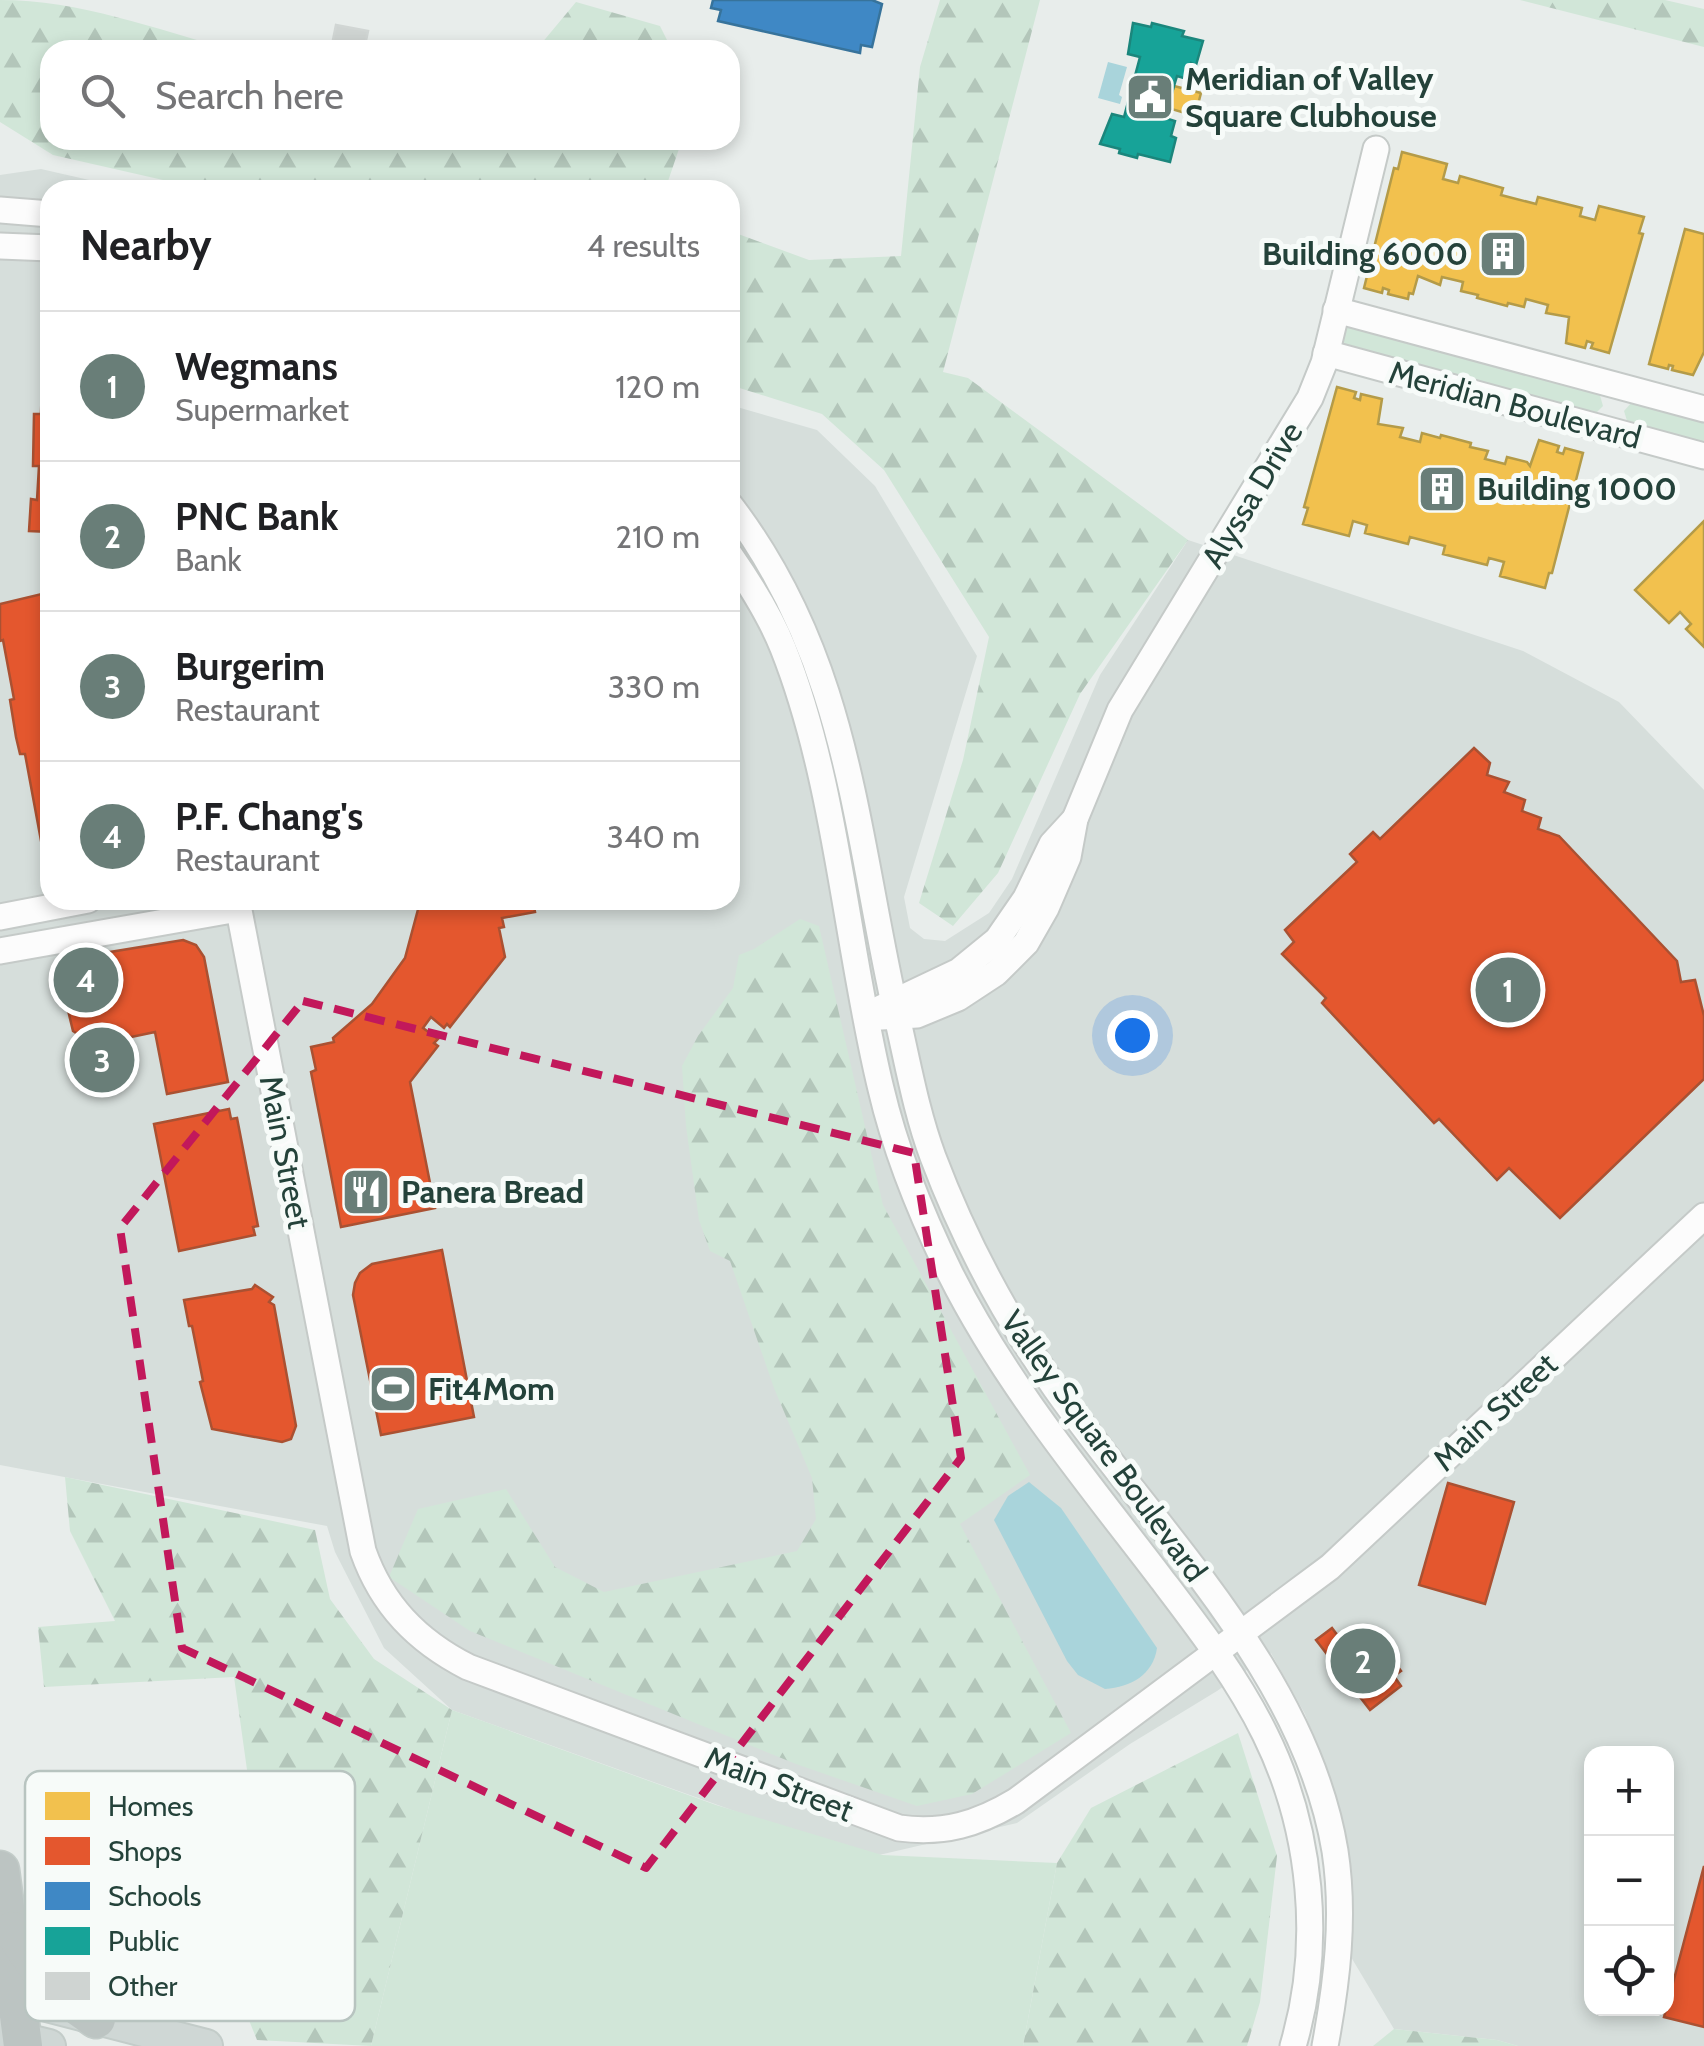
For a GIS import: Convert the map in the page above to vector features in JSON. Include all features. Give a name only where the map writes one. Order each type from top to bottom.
[{"type":"highway","points":[[0,1870],[7,1922],[8,1994],[24,2041]]},
{"type":"highway","points":[[7,1922],[25,1948]]},
{"type":"main road","points":[[108,2021],[206,2046]]},
{"type":"street","name":"Alyssa Drive","points":[[866,1017],[895,1009],[917,1014],[971,990],[996,973],[1026,942],[1068,857],[1075,820],[1120,710],[1299,418],[1317,382],[1376,148]]},
{"type":"street","points":[[0,210],[40,213]]},
{"type":"street","points":[[0,246],[40,248]]},
{"type":"street","name":"Meridian Boulevard","points":[[1336,310],[1704,409]]},
{"type":"street","name":"Meridian Boulevard","points":[[1326,353],[1704,456]]},
{"type":"street","name":"Valley Square Boulevard","points":[[740,520],[778,576],[823,675],[852,787],[912,1088],[932,1154],[962,1227],[1012,1323],[1057,1390],[1239,1635],[1290,1717],[1313,1773],[1335,1852],[1340,1929],[1325,2046]]},
{"type":"street","name":"Valley Square Boulevard","points":[[740,571],[775,629],[802,708],[881,1089],[910,1184],[967,1304],[1026,1398],[1215,1652],[1266,1738],[1296,1814],[1308,1895],[1309,1938],[1305,1995],[1292,2046]]},
{"type":"street","points":[[0,917],[40,909]]},
{"type":"street","points":[[0,952],[208,910]]},
{"type":"street","name":"Main Street","points":[[239,910],[363,1551],[393,1610],[427,1643],[486,1674],[889,1825],[920,1831],[966,1826],[1003,1810],[1239,1635],[1330,1566],[1704,1216]]},
{"type":"highlighted area","points":[[303,1001],[914,1153],[961,1458],[646,1868],[182,1648],[120,1228]]},
{"type":"shaded area","points":[[41,169],[89,180],[40,180],[40,910],[740,910],[740,408],[817,430],[875,486],[977,656],[904,897],[910,928],[924,939],[945,941],[989,913],[1012,879],[1100,675],[1188,540],[1523,651],[1619,702],[1704,790],[1704,2046],[1518,2046],[1497,2040],[1394,2029],[1351,1957],[1348,1848],[1326,1769],[1305,1714],[1271,1653],[1017,1823],[866,1858],[452,1710],[384,1648],[335,1552],[327,1526],[0,1465],[0,175]]},
{"type":"green space","points":[[0,0],[88,10],[197,40],[40,40],[40,147],[0,122]]},
{"type":"green space","points":[[940,0],[1040,0],[943,372],[968,378],[1188,540],[1080,694],[998,873],[953,926],[919,903],[963,760],[989,637],[884,470],[822,414],[740,388],[740,235],[809,260],[901,256],[920,67]]},
{"type":"green space","points":[[1520,0],[1665,0],[1704,9],[1704,47]]},
{"type":"green space","points":[[576,2],[660,26],[667,40],[544,40]]},
{"type":"green space","points":[[45,150],[679,150],[668,180],[163,180]]},
{"type":"green space","points":[[1348,326],[1599,392],[1603,406],[1594,415],[1341,346],[1342,329]]},
{"type":"green space","points":[[1632,402],[1704,418],[1704,447],[1628,424],[1624,411]]},
{"type":"green space","points":[[800,919],[819,926],[883,1205],[1030,1475],[960,1524],[1071,1733],[972,1794],[917,1806],[796,1764],[470,1631],[389,1577],[418,1509],[506,1489],[555,1567],[604,1592],[797,1551],[816,1519],[812,1478],[774,1388],[730,1261],[710,1251],[699,1220],[682,1066],[698,1036],[733,988],[739,955]]},
{"type":"green space","points":[[65,1477],[315,1530],[330,1599],[374,1659],[452,1710],[371,2046],[257,2040],[249,2021],[355,2021],[355,1771],[247,1771],[234,1677],[44,1687],[38,1627],[115,1621],[70,1531]]},
{"type":"green space","points":[[452,1710],[716,1805],[882,1855],[1057,1863],[1023,2046],[371,2046]]},
{"type":"green space","points":[[1238,1733],[1277,1856],[1260,2002],[1247,2046],[1023,2046],[1057,1863],[1091,1808]]},
{"type":"green space","points":[[1394,2029],[1497,2040],[1518,2046],[1373,2046]]},
{"type":"water","points":[[1108,62],[1127,67],[1120,104],[1098,98]]},
{"type":"water","points":[[1029,1482],[1061,1508],[1157,1648],[1146,1672],[1124,1686],[1105,1689],[1078,1675],[1067,1661],[994,1520],[1008,1496]]},
{"type":"building: Homes","points":[[1174,86],[1201,93],[1195,116],[1168,108]]},
{"type":"building: Homes","name":"Building 6000","points":[[1402,152],[1447,164],[1443,179],[1458,183],[1460,176],[1503,188],[1501,195],[1536,204],[1538,197],[1582,208],[1580,216],[1595,220],[1599,206],[1644,217],[1639,233],[1643,234],[1609,353],[1591,348],[1593,343],[1587,341],[1585,348],[1566,343],[1569,317],[1546,313],[1548,305],[1526,299],[1524,307],[1508,303],[1507,306],[1477,298],[1478,295],[1461,291],[1463,282],[1442,277],[1440,285],[1418,276],[1408,299],[1388,294],[1389,290],[1383,288],[1382,293],[1364,288],[1394,168],[1398,169]]},
{"type":"building: Homes","points":[[1685,229],[1704,234],[1704,352],[1693,375],[1672,370],[1669,365],[1668,369],[1649,364]]},
{"type":"building: Homes","name":"Building 1000","points":[[1337,387],[1356,392],[1354,398],[1360,400],[1361,394],[1382,399],[1378,424],[1403,428],[1400,437],[1420,442],[1422,433],[1440,438],[1441,435],[1471,443],[1470,447],[1488,451],[1485,459],[1505,464],[1507,457],[1530,466],[1539,440],[1559,446],[1557,452],[1563,454],[1565,448],[1583,453],[1545,588],[1500,576],[1504,562],[1489,558],[1487,565],[1443,554],[1445,546],[1410,537],[1408,544],[1365,533],[1367,525],[1353,521],[1349,536],[1303,524],[1308,508],[1304,507]]},
{"type":"building: Homes","points":[[1704,521],[1704,647],[1686,629],[1691,624],[1680,612],[1669,623],[1635,590]]},
{"type":"building: Shops","points":[[34,414],[40,414],[40,532],[29,531],[31,499],[37,500],[39,466],[33,466]]},
{"type":"building: Shops","points":[[40,594],[40,835],[25,754],[20,754],[16,737],[10,700],[14,699],[3,640],[0,641],[0,604]]},
{"type":"building: Shops","points":[[1474,748],[1490,763],[1487,775],[1509,782],[1504,792],[1525,800],[1522,811],[1541,818],[1538,829],[1559,836],[1677,961],[1681,982],[1695,980],[1704,1016],[1704,1079],[1560,1218],[1509,1168],[1497,1180],[1439,1119],[1434,1123],[1322,1003],[1326,998],[1282,954],[1294,942],[1285,930],[1357,862],[1350,854],[1373,832],[1380,839]]},
{"type":"building: Shops","points":[[418,910],[535,910],[502,918],[504,927],[499,928],[505,957],[450,1027],[447,1024],[444,1028],[431,1017],[423,1028],[438,1039],[434,1043],[438,1046],[410,1082],[435,1208],[341,1227],[311,1072],[316,1070],[311,1047],[334,1042],[333,1038],[372,1004],[405,958]]},
{"type":"building: Shops","points":[[183,940],[196,945],[204,957],[228,1082],[167,1094],[155,1032],[112,1041],[118,1073],[101,1077],[88,1071],[80,1063],[79,1035],[73,1031],[66,1002],[72,988],[65,984],[63,972],[69,963],[81,960],[89,965],[98,954]]},
{"type":"building: Shops","points":[[229,1109],[231,1119],[237,1118],[258,1226],[253,1227],[255,1235],[179,1251],[154,1124]]},
{"type":"building: Shops","points":[[442,1250],[474,1417],[381,1435],[353,1295],[355,1283],[372,1264]]},
{"type":"building: Shops","points":[[255,1285],[273,1297],[269,1302],[274,1305],[296,1426],[291,1439],[282,1442],[212,1429],[184,1300],[252,1289]]},
{"type":"building: Shops","points":[[1448,1483],[1514,1502],[1485,1604],[1419,1585]]},
{"type":"building: Shops","points":[[1332,1628],[1348,1649],[1372,1632],[1401,1671],[1394,1676],[1401,1686],[1370,1710],[1316,1640]]},
{"type":"building: Shops","points":[[1704,1866],[1704,2027],[1664,2017],[1674,2016],[1674,1979]]},
{"type":"building: Schools","points":[[713,0],[872,0],[882,4],[872,47],[861,45],[860,53],[718,21],[721,10],[711,8]]},
{"type":"building: Public","name":"Meridian of Valley Square Clubhouse","points":[[1133,23],[1184,31],[1182,36],[1203,41],[1187,79],[1177,76],[1165,118],[1175,121],[1171,136],[1176,138],[1170,162],[1138,154],[1137,158],[1100,144],[1112,114],[1124,117],[1140,57],[1128,54]]},
{"type":"building: Other","points":[[336,25],[368,31],[366,40],[333,40]]},
{"type":"place","name":"Meridian of Valley Square Clubhouse","points":[[1150,97]]},
{"type":"place","name":"Building 6000","points":[[1503,254]]},
{"type":"place","name":"Building 1000","points":[[1442,489]]},
{"type":"place","name":"P.F. Chang's","points":[[86,980]]},
{"type":"place","name":"Wegmans","points":[[1508,990]]},
{"type":"place","name":"Burgerim","points":[[102,1060]]},
{"type":"place","name":"Panera Bread","points":[[366,1192]]},
{"type":"place","name":"Fit4Mom","points":[[393,1389]]},
{"type":"place","name":"PNC Bank","points":[[1363,1661]]}]
